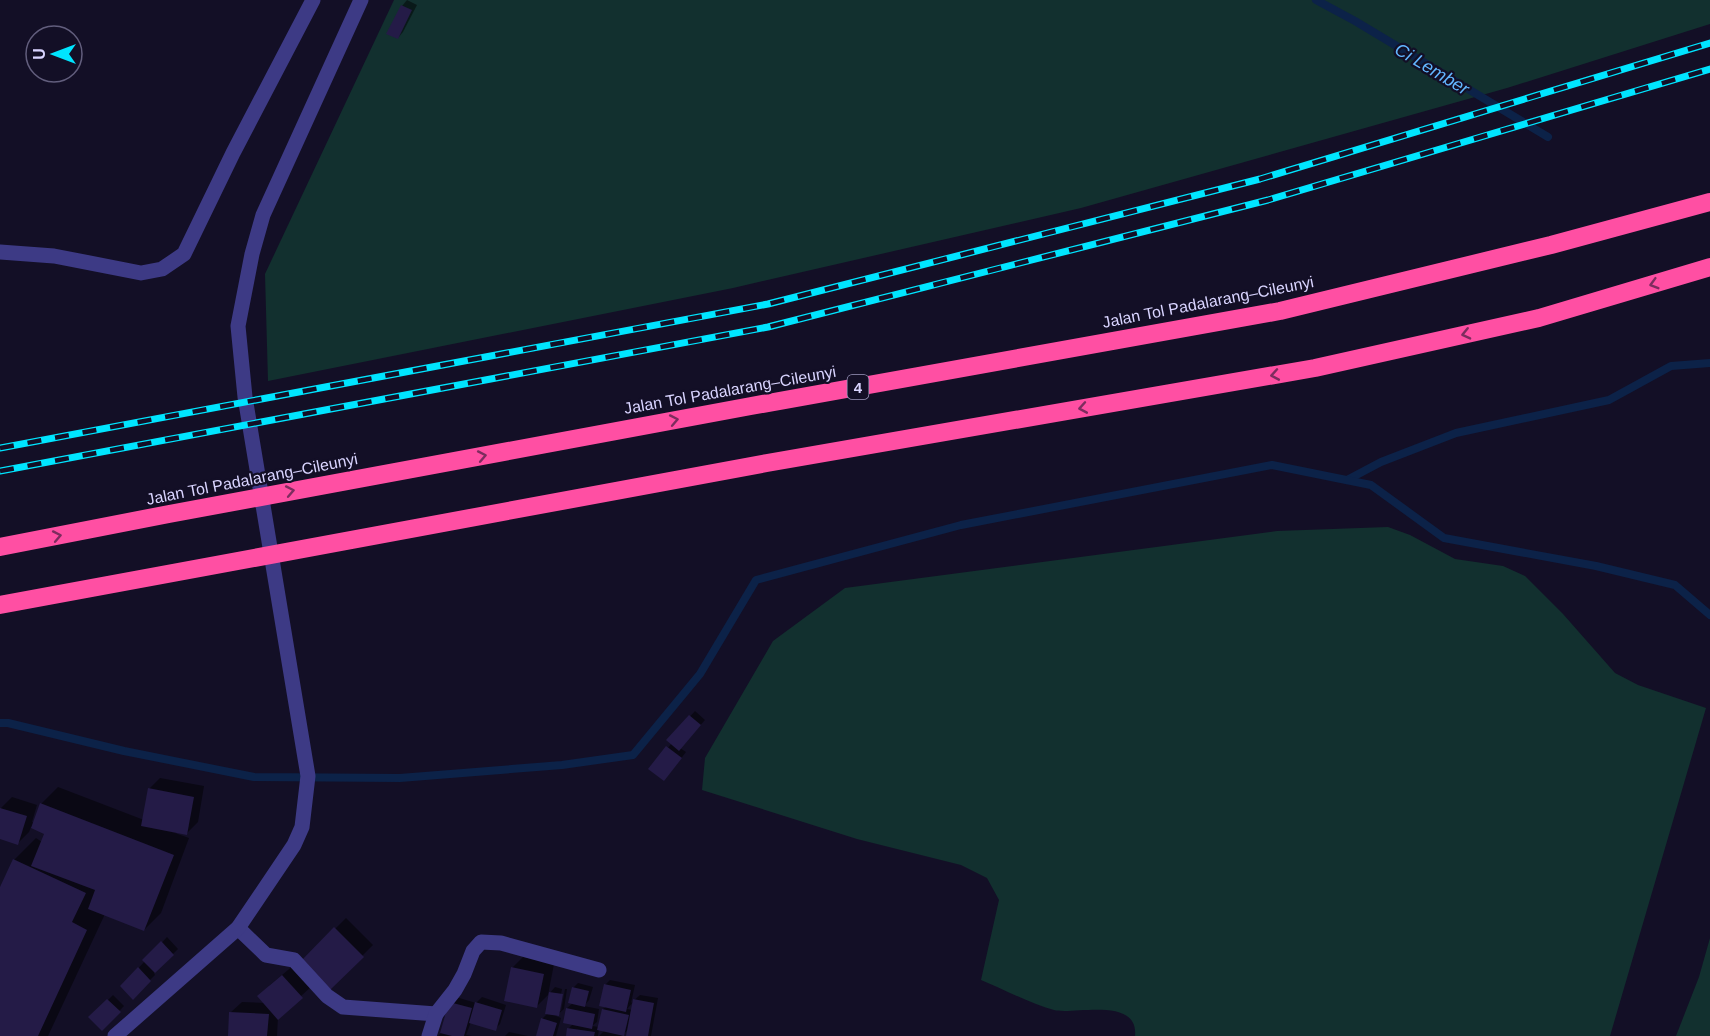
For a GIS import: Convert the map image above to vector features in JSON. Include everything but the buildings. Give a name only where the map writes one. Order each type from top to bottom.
[{"type":"highway","name":"Jalan Tol Padalarang–Cileunyi","points":[[0,547],[752,406],[1280,311],[1551,245],[1710,202]]},
{"type":"highway","points":[[0,604],[767,463],[1316,368],[1539,318],[1710,267]]},
{"type":"street","points":[[0,252],[54,256],[141,273],[162,269],[184,254],[233,153],[313,0]]},
{"type":"street","points":[[115,1036],[238,928],[294,845],[302,827],[308,776],[245,397],[238,326],[252,254],[263,215],[362,0]]},
{"type":"street","points":[[238,928],[266,955],[294,960],[327,996],[343,1007],[436,1014]]},
{"type":"street","points":[[429,1036],[436,1014],[455,990],[473,951],[481,942],[501,943],[599,970]]},
{"type":"green space","points":[[394,0],[1710,0],[1710,24],[1507,88],[1081,208],[733,288],[268,381],[265,274]]},
{"type":"green space","points":[[1388,527],[1410,535],[1455,559],[1503,566],[1525,576],[1563,614],[1615,673],[1638,685],[1706,708],[1610,1036],[1135,1036],[1133,1024],[1127,1016],[1116,1012],[1054,1010],[981,980],[999,900],[987,878],[961,865],[857,839],[702,790],[705,758],[773,641],[845,588],[1277,531]]},
{"type":"green space","points":[[1710,938],[1710,1036],[1676,1036],[1699,977]]},
{"type":"waterway","name":"Ci Lember","points":[[1316,0],[1548,137]]},
{"type":"waterway","points":[[1347,480],[1381,462],[1456,433],[1609,400],[1671,366],[1710,363]]},
{"type":"waterway","points":[[0,723],[254,777],[400,778],[562,765],[633,755],[700,674],[756,580],[961,525],[1272,465],[1371,485],[1444,538],[1596,566],[1675,585],[1710,615]]},
{"type":"railway","points":[[0,448],[768,304],[1260,179],[1710,43]]},
{"type":"railway","points":[[0,471],[768,327],[1268,200],[1710,69]]}]
